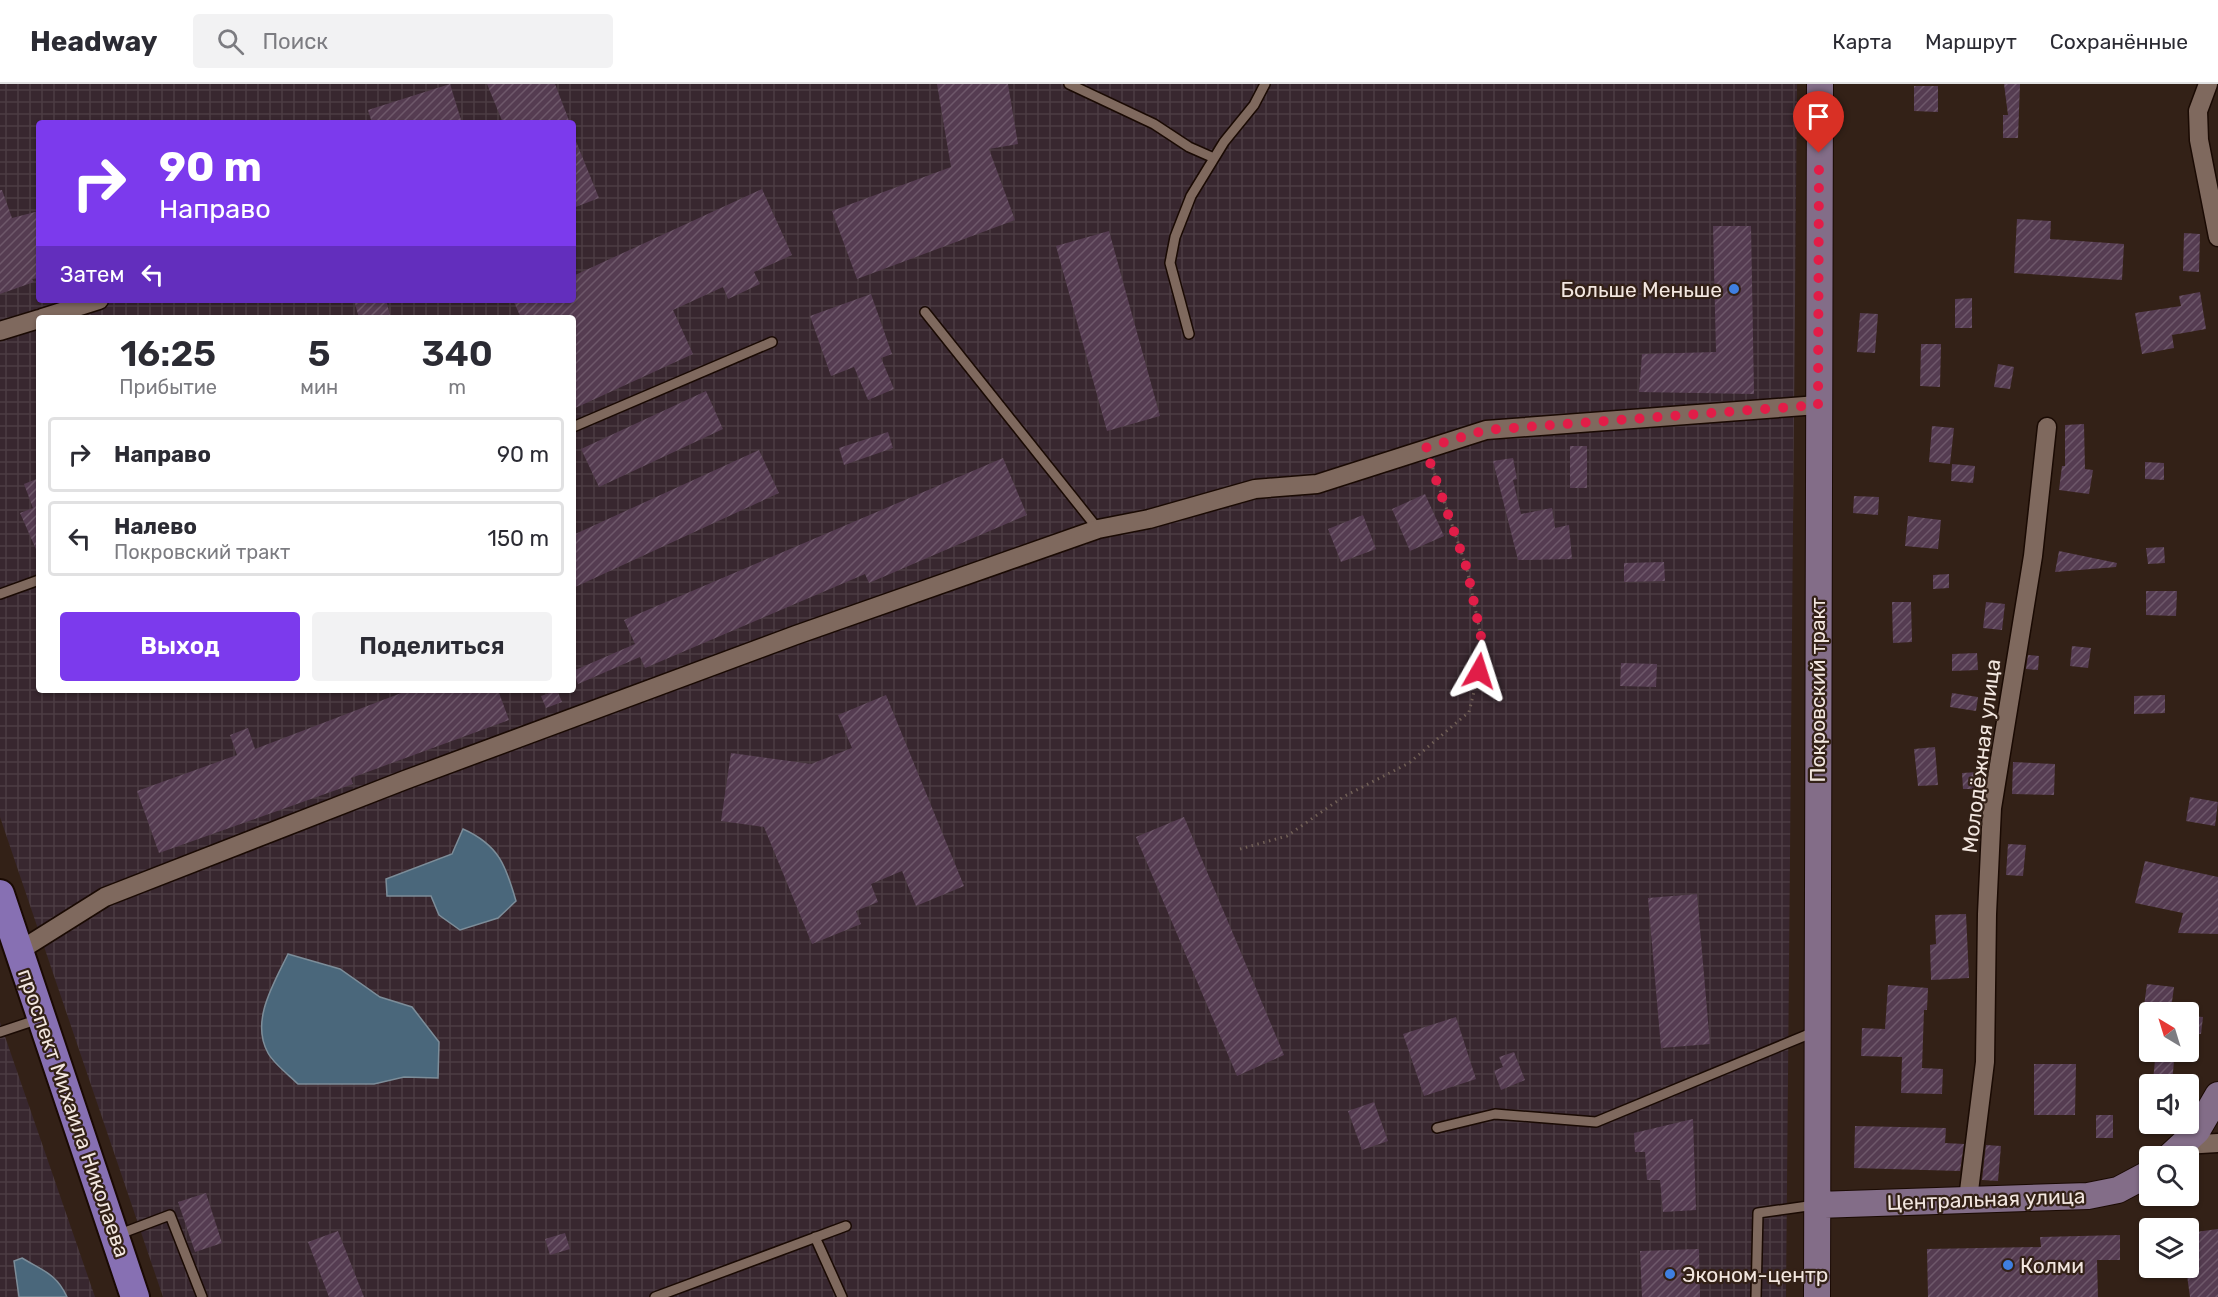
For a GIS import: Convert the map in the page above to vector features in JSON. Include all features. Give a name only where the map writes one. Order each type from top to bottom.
[{"type":"main road","name":"Покровский тракт","points":[[1817,1297],[1820,84]]},
{"type":"main road","name":"проспект Михаила Николаева","points":[[0,894],[135,1297]]},
{"type":"main road","points":[[2182,1146],[2197,1131],[2218,1095]]},
{"type":"main road","name":"Центральная улица","points":[[1817,1205],[2088,1196],[2118,1190],[2139,1179]]},
{"type":"street","points":[[2208,84],[2198,111],[2199,140],[2218,237]]},
{"type":"street","points":[[50,315],[89,303]]},
{"type":"street","points":[[0,331],[36,319]]},
{"type":"street","points":[[19,951],[105,897],[183,866],[405,780],[796,635],[1098,530],[1149,519],[1255,489],[1317,484],[1486,430],[1818,405]]},
{"type":"street","name":"Молодёжная улица","points":[[1968,1199],[1985,1062],[1987,914],[1992,808],[2033,556],[2047,427]]},
{"type":"street","points":[[2199,1147],[2218,1143]]},
{"type":"lane","points":[[1069,84],[1154,124],[1189,147],[1214,158]]},
{"type":"lane","points":[[1189,334],[1170,263],[1176,237],[1191,196],[1214,158],[1254,105],[1265,84]]},
{"type":"lane","points":[[925,312],[1098,530]]},
{"type":"lane","points":[[576,425],[772,342]]},
{"type":"lane","points":[[0,594],[36,581]]},
{"type":"lane","points":[[0,1032],[42,1018]]},
{"type":"lane","points":[[1437,1128],[1495,1114],[1596,1122],[1817,1031]]},
{"type":"lane","points":[[1756,1297],[1758,1213],[1817,1205]]},
{"type":"lane","points":[[115,1236],[170,1215],[202,1297]]},
{"type":"lane","points":[[655,1297],[846,1226]]},
{"type":"lane","points":[[815,1237],[842,1297]]},
{"type":"path","points":[[1240,849],[1287,836],[1343,797],[1409,763],[1469,712],[1484,651],[1467,569],[1425,448]]},
{"type":"shaded area","points":[[0,84],[1797,84],[1786,1297],[163,1297],[0,817]]},
{"type":"shaded area","points":[[0,1022],[95,1297],[0,1297]]},
{"type":"water","points":[[463,829],[485,842],[493,850],[509,877],[516,901],[498,918],[460,930],[439,915],[431,896],[387,896],[386,879],[452,854]]},
{"type":"water","points":[[288,954],[340,969],[380,997],[412,1007],[439,1042],[438,1078],[404,1077],[374,1084],[298,1084],[268,1053],[263,1041],[262,1028],[266,1002]]},
{"type":"water","points":[[22,1258],[54,1278],[67,1297],[19,1297],[14,1261]]},
{"type":"building","points":[[450,84],[461,120],[371,120],[368,110]]},
{"type":"building","points":[[487,84],[555,84],[569,120],[502,120]]},
{"type":"building","points":[[937,84],[1008,84],[1018,144],[989,149],[1015,220],[857,279],[832,211],[951,167]]},
{"type":"building","points":[[2004,84],[2020,84],[2018,138],[2003,138],[2003,115],[2008,115]]},
{"type":"building","points":[[1914,86],[1938,86],[1938,112],[1914,111]]},
{"type":"building","points":[[576,141],[599,198],[576,207]]},
{"type":"building","points":[[762,189],[792,255],[754,272],[760,284],[728,299],[723,287],[673,310],[693,354],[576,408],[576,315],[520,315],[514,303],[576,303],[576,275]]},
{"type":"building","points":[[0,190],[2,190],[12,218],[36,212],[36,278],[32,279],[34,282],[0,294]]},
{"type":"building","points":[[2017,219],[2051,221],[2050,239],[2124,244],[2122,280],[2014,273]]},
{"type":"building","name":"Больше Меньше","points":[[1713,226],[1751,226],[1754,394],[1639,392],[1642,354],[1716,352]]},
{"type":"building","points":[[1109,231],[1160,416],[1107,431],[1056,246]]},
{"type":"building","points":[[2184,233],[2200,234],[2199,272],[2183,271]]},
{"type":"building","points":[[2200,292],[2206,329],[2172,335],[2174,348],[2142,354],[2135,313],[2181,306],[2179,296]]},
{"type":"building","points":[[871,294],[892,354],[881,358],[894,389],[868,400],[854,367],[831,376],[810,316]]},
{"type":"building","points":[[1972,298],[1972,328],[1955,328],[1955,299]]},
{"type":"building","points":[[355,303],[387,303],[390,315],[358,315]]},
{"type":"building","points":[[1860,313],[1878,314],[1875,353],[1857,352]]},
{"type":"building","points":[[1921,344],[1941,344],[1940,387],[1920,386]]},
{"type":"building","points":[[1998,364],[2014,367],[2010,389],[1994,387]]},
{"type":"building","points":[[706,391],[723,429],[599,487],[581,449]]},
{"type":"building","points":[[2084,424],[2085,469],[2093,470],[2089,494],[2059,490],[2062,466],[2065,466],[2065,425]]},
{"type":"building","points":[[1932,426],[1954,428],[1950,464],[1929,462]]},
{"type":"building","points":[[888,432],[893,448],[844,465],[839,448]]},
{"type":"building","points":[[1570,446],[1587,446],[1587,488],[1570,488]]},
{"type":"building","points":[[759,450],[779,493],[576,587],[576,534]]},
{"type":"building","points":[[1003,458],[1027,515],[869,583],[865,574],[645,668],[640,657],[578,684],[576,670],[635,644],[624,620]]},
{"type":"building","points":[[1513,458],[1517,479],[1513,480],[1521,514],[1552,508],[1555,528],[1569,525],[1572,559],[1518,560],[1493,461]]},
{"type":"building","points":[[2145,462],[2164,463],[2164,480],[2145,479]]},
{"type":"building","points":[[1952,464],[1975,466],[1973,483],[1951,481]]},
{"type":"building","points":[[36,479],[36,549],[20,513],[33,508],[24,484]]},
{"type":"building","points":[[1425,494],[1444,536],[1410,551],[1392,509]]},
{"type":"building","points":[[1854,496],[1879,497],[1878,515],[1853,513]]},
{"type":"building","points":[[1363,515],[1376,549],[1341,562],[1328,529]]},
{"type":"building","points":[[1908,516],[1941,520],[1938,549],[1905,546]]},
{"type":"building","points":[[2164,547],[2165,563],[2148,564],[2146,548]]},
{"type":"building","points":[[2059,551],[2117,563],[2116,567],[2055,572]]},
{"type":"building","points":[[1664,562],[1665,581],[1624,582],[1624,563]]},
{"type":"building","points":[[1949,574],[1949,588],[1933,589],[1933,575]]},
{"type":"building","points":[[2146,591],[2177,591],[2176,616],[2146,615]]},
{"type":"building","points":[[1892,602],[1911,602],[1912,642],[1893,643]]},
{"type":"building","points":[[1986,602],[2005,604],[2002,630],[1983,628]]},
{"type":"building","points":[[2072,646],[2091,648],[2088,668],[2070,666]]},
{"type":"building","points":[[1977,653],[1978,670],[1952,671],[1952,654]]},
{"type":"building","points":[[2028,655],[2039,656],[2038,670],[2026,669]]},
{"type":"building","points":[[1621,663],[1657,664],[1656,687],[1620,686]]},
{"type":"building","points":[[401,693],[499,693],[509,720],[351,778],[353,784],[159,853],[137,791],[237,755],[230,735],[248,728],[255,749]]},
{"type":"building","points":[[558,693],[562,702],[546,708],[541,696]]},
{"type":"building","points":[[1952,693],[1978,697],[1976,711],[1950,707]]},
{"type":"building","points":[[886,695],[964,886],[916,906],[902,871],[871,884],[878,902],[856,911],[861,924],[812,944],[764,827],[721,821],[731,753],[811,764],[852,748],[838,715]]},
{"type":"building","points":[[2165,695],[2165,713],[2134,714],[2134,696]]},
{"type":"building","points":[[1935,747],[1938,785],[1918,786],[1914,749]]},
{"type":"building","points":[[2013,762],[2055,764],[2054,795],[2012,794]]},
{"type":"building","points":[[1979,772],[1979,789],[1963,789],[1962,773]]},
{"type":"building","points":[[2190,797],[2218,802],[2215,826],[2186,821]]},
{"type":"building","points":[[1184,817],[1284,1055],[1237,1076],[1136,837]]},
{"type":"building","points":[[2008,844],[2026,845],[2023,876],[2006,875]]},
{"type":"building","points":[[2145,861],[2218,877],[2218,934],[2178,933],[2183,913],[2135,903]]},
{"type":"building","points":[[1697,894],[1710,1044],[1661,1048],[1648,898]]},
{"type":"building","points":[[1966,914],[1969,978],[1931,980],[1930,945],[1936,944],[1935,915]]},
{"type":"building","points":[[2147,984],[2174,987],[2172,1002],[2145,1002]]},
{"type":"building","points":[[1888,985],[1928,988],[1927,1010],[1924,1010],[1922,1068],[1943,1069],[1942,1094],[1901,1093],[1902,1057],[1861,1056],[1862,1028],[1885,1029]]},
{"type":"building","points":[[1456,1017],[1476,1079],[1424,1096],[1403,1034]]},
{"type":"building","points":[[2199,1017],[2203,1017],[2201,1034],[2199,1034]]},
{"type":"building","points":[[1514,1052],[1525,1080],[1501,1090],[1494,1071],[1503,1067],[1499,1057]]},
{"type":"building","points":[[2155,1062],[2174,1062],[2173,1074],[2154,1074]]},
{"type":"building","points":[[2034,1064],[2076,1064],[2075,1115],[2034,1115]]},
{"type":"building","points":[[1374,1102],[1388,1141],[1362,1150],[1348,1111]]},
{"type":"building","points":[[2096,1115],[2113,1115],[2113,1138],[2096,1138]]},
{"type":"building","points":[[1693,1119],[1696,1210],[1663,1212],[1660,1180],[1647,1180],[1645,1152],[1635,1152],[1634,1133]]},
{"type":"building","points":[[1855,1126],[1946,1128],[1945,1143],[1964,1144],[1960,1171],[1854,1168]]},
{"type":"building","points":[[1986,1145],[2001,1146],[1998,1181],[1982,1180]]},
{"type":"building","points":[[206,1193],[222,1243],[195,1252],[178,1202]]},
{"type":"building","points":[[2218,1229],[2218,1297],[2190,1297],[2187,1278],[2199,1278],[2199,1232]]},
{"type":"building","points":[[338,1231],[364,1297],[329,1297],[308,1242]]},
{"type":"building","points":[[565,1233],[570,1249],[550,1255],[545,1239]]},
{"type":"building","name":"Колми","points":[[2120,1235],[2120,1260],[2097,1260],[2098,1297],[1928,1297],[1927,1249],[2041,1247],[2040,1237]]},
{"type":"building","name":"Эконом-центр","points":[[1699,1249],[1700,1297],[1642,1297],[1640,1251]]},
{"type":"place","name":"Больше Меньше","points":[[1734,289]]},
{"type":"place","name":"Колми","points":[[2008,1265]]},
{"type":"place","name":"Эконом-центр","points":[[1670,1274]]},
{"type":"route","points":[[1479,671],[1484,651],[1467,569],[1425,448],[1486,430],[1818,405],[1819,153]]}]
